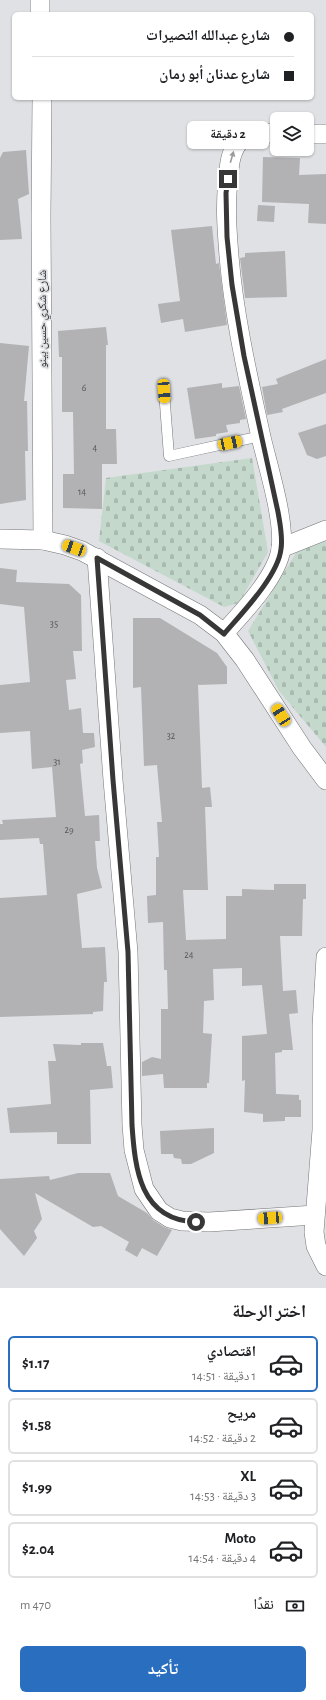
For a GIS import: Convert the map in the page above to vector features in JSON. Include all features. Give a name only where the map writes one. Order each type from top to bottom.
[{"type":"street","points":[[40,0],[40,12]]},
{"type":"street","name":"شارع شكري حسين بينو","points":[[42,100],[41,217],[43,540]]},
{"type":"street","points":[[224,634],[257,595],[274,568],[281,548],[280,525],[276,499],[244,356],[232,285],[227,237],[226,193],[234,149],[241,140],[249,135],[270,134]]},
{"type":"street","points":[[314,134],[326,134]]},
{"type":"street","points":[[281,548],[326,530]]},
{"type":"street","points":[[0,538],[43,540],[65,545],[97,558],[200,615],[224,634],[245,660],[302,748],[326,780]]},
{"type":"street","points":[[97,558],[113,780],[128,952],[132,1125],[134,1150],[144,1189],[159,1211],[170,1218],[182,1221],[209,1222],[315,1215]]},
{"type":"street","points":[[326,957],[322,1026],[322,1130],[314,1232],[316,1246],[326,1266]]},
{"type":"lane","points":[[164,391],[169,456],[261,436]]},
{"type":"green space","points":[[252,458],[268,552],[239,603],[224,607],[99,541],[106,478]]},
{"type":"green space","points":[[326,539],[326,747],[279,691],[248,631],[299,548]]},
{"type":"building","points":[[26,150],[29,194],[18,199],[22,239],[0,240],[0,158],[3,152]]},
{"type":"building","points":[[263,157],[300,158],[299,175],[326,174],[326,224],[308,223],[309,204],[262,202]]},
{"type":"building","points":[[258,205],[275,206],[274,222],[257,221]]},
{"type":"building","points":[[212,226],[216,264],[219,263],[227,325],[185,332],[183,319],[161,323],[158,304],[180,301],[171,230]]},
{"type":"building","points":[[285,251],[287,297],[245,298],[240,258],[245,257],[245,253]]},
{"type":"building","points":[[106,327],[108,345],[106,345],[106,429],[116,429],[117,464],[102,464],[102,509],[63,508],[63,474],[74,474],[73,412],[62,412],[62,357],[59,357],[58,331]]},
{"type":"building","points":[[0,343],[29,346],[24,401],[27,401],[28,451],[25,451],[26,500],[0,504]]},
{"type":"building","points":[[326,359],[326,393],[282,409],[283,412],[267,415],[262,387],[278,384],[276,379]]},
{"type":"building","points":[[222,383],[222,388],[239,386],[246,419],[240,420],[240,423],[226,425],[228,432],[216,434],[216,436],[195,439],[187,388]]},
{"type":"building","points":[[326,424],[326,456],[317,459],[307,455],[298,433]]},
{"type":"building","points":[[0,568],[17,570],[16,582],[69,584],[81,595],[82,651],[73,651],[76,679],[66,680],[69,710],[81,708],[83,733],[94,733],[95,747],[82,750],[83,763],[80,764],[85,816],[99,815],[100,841],[95,841],[97,868],[102,888],[77,894],[82,948],[105,947],[107,982],[104,982],[103,1011],[93,1012],[93,1014],[0,1017],[0,898],[47,895],[43,844],[40,844],[39,838],[0,840],[0,824],[3,824],[2,820],[56,817],[52,767],[32,769],[30,731],[0,733],[0,685],[30,682],[24,607],[0,604]]},
{"type":"building","points":[[133,618],[160,618],[217,653],[227,667],[227,684],[198,685],[202,788],[210,787],[212,807],[205,807],[208,890],[183,890],[186,940],[226,939],[226,896],[242,896],[242,889],[274,890],[274,884],[306,884],[306,899],[303,899],[302,936],[280,936],[283,991],[296,990],[298,1013],[289,1014],[293,1050],[282,1050],[282,1052],[275,1053],[276,1094],[299,1095],[299,1100],[301,1100],[301,1117],[285,1117],[285,1121],[263,1122],[263,1114],[244,1112],[245,1080],[242,1081],[242,1036],[267,1034],[262,985],[242,986],[242,968],[213,969],[214,1000],[204,1001],[203,1033],[212,1034],[209,1083],[207,1083],[207,1088],[164,1088],[163,1074],[142,1076],[142,1062],[152,1057],[161,1059],[161,1009],[168,1009],[167,970],[164,970],[163,922],[148,923],[147,896],[156,895],[156,857],[159,857],[157,822],[162,822],[157,765],[144,766],[141,687],[133,688]]},
{"type":"building","points":[[81,1043],[103,1043],[107,1066],[111,1066],[113,1088],[90,1090],[91,1144],[57,1144],[57,1132],[10,1133],[7,1108],[51,1104],[48,1061],[56,1061],[53,1044],[81,1045]]},
{"type":"building","points":[[214,1128],[214,1153],[191,1164],[182,1164],[181,1159],[174,1158],[173,1154],[161,1154],[160,1131]]},
{"type":"building","points":[[78,1173],[110,1173],[118,1196],[147,1213],[153,1220],[164,1227],[172,1230],[157,1256],[142,1248],[137,1257],[125,1250],[129,1242],[101,1226],[93,1227],[35,1193],[42,1219],[34,1231],[37,1238],[24,1256],[0,1229],[0,1179],[49,1176],[50,1180]]},
{"type":"route","points":[[196,1222],[170,1218],[159,1211],[144,1189],[134,1150],[132,1125],[128,952],[113,780],[97,558],[200,615],[224,634],[257,595],[274,568],[280,555],[281,537],[276,499],[244,356],[232,285],[227,237],[226,193],[228,179]]}]
